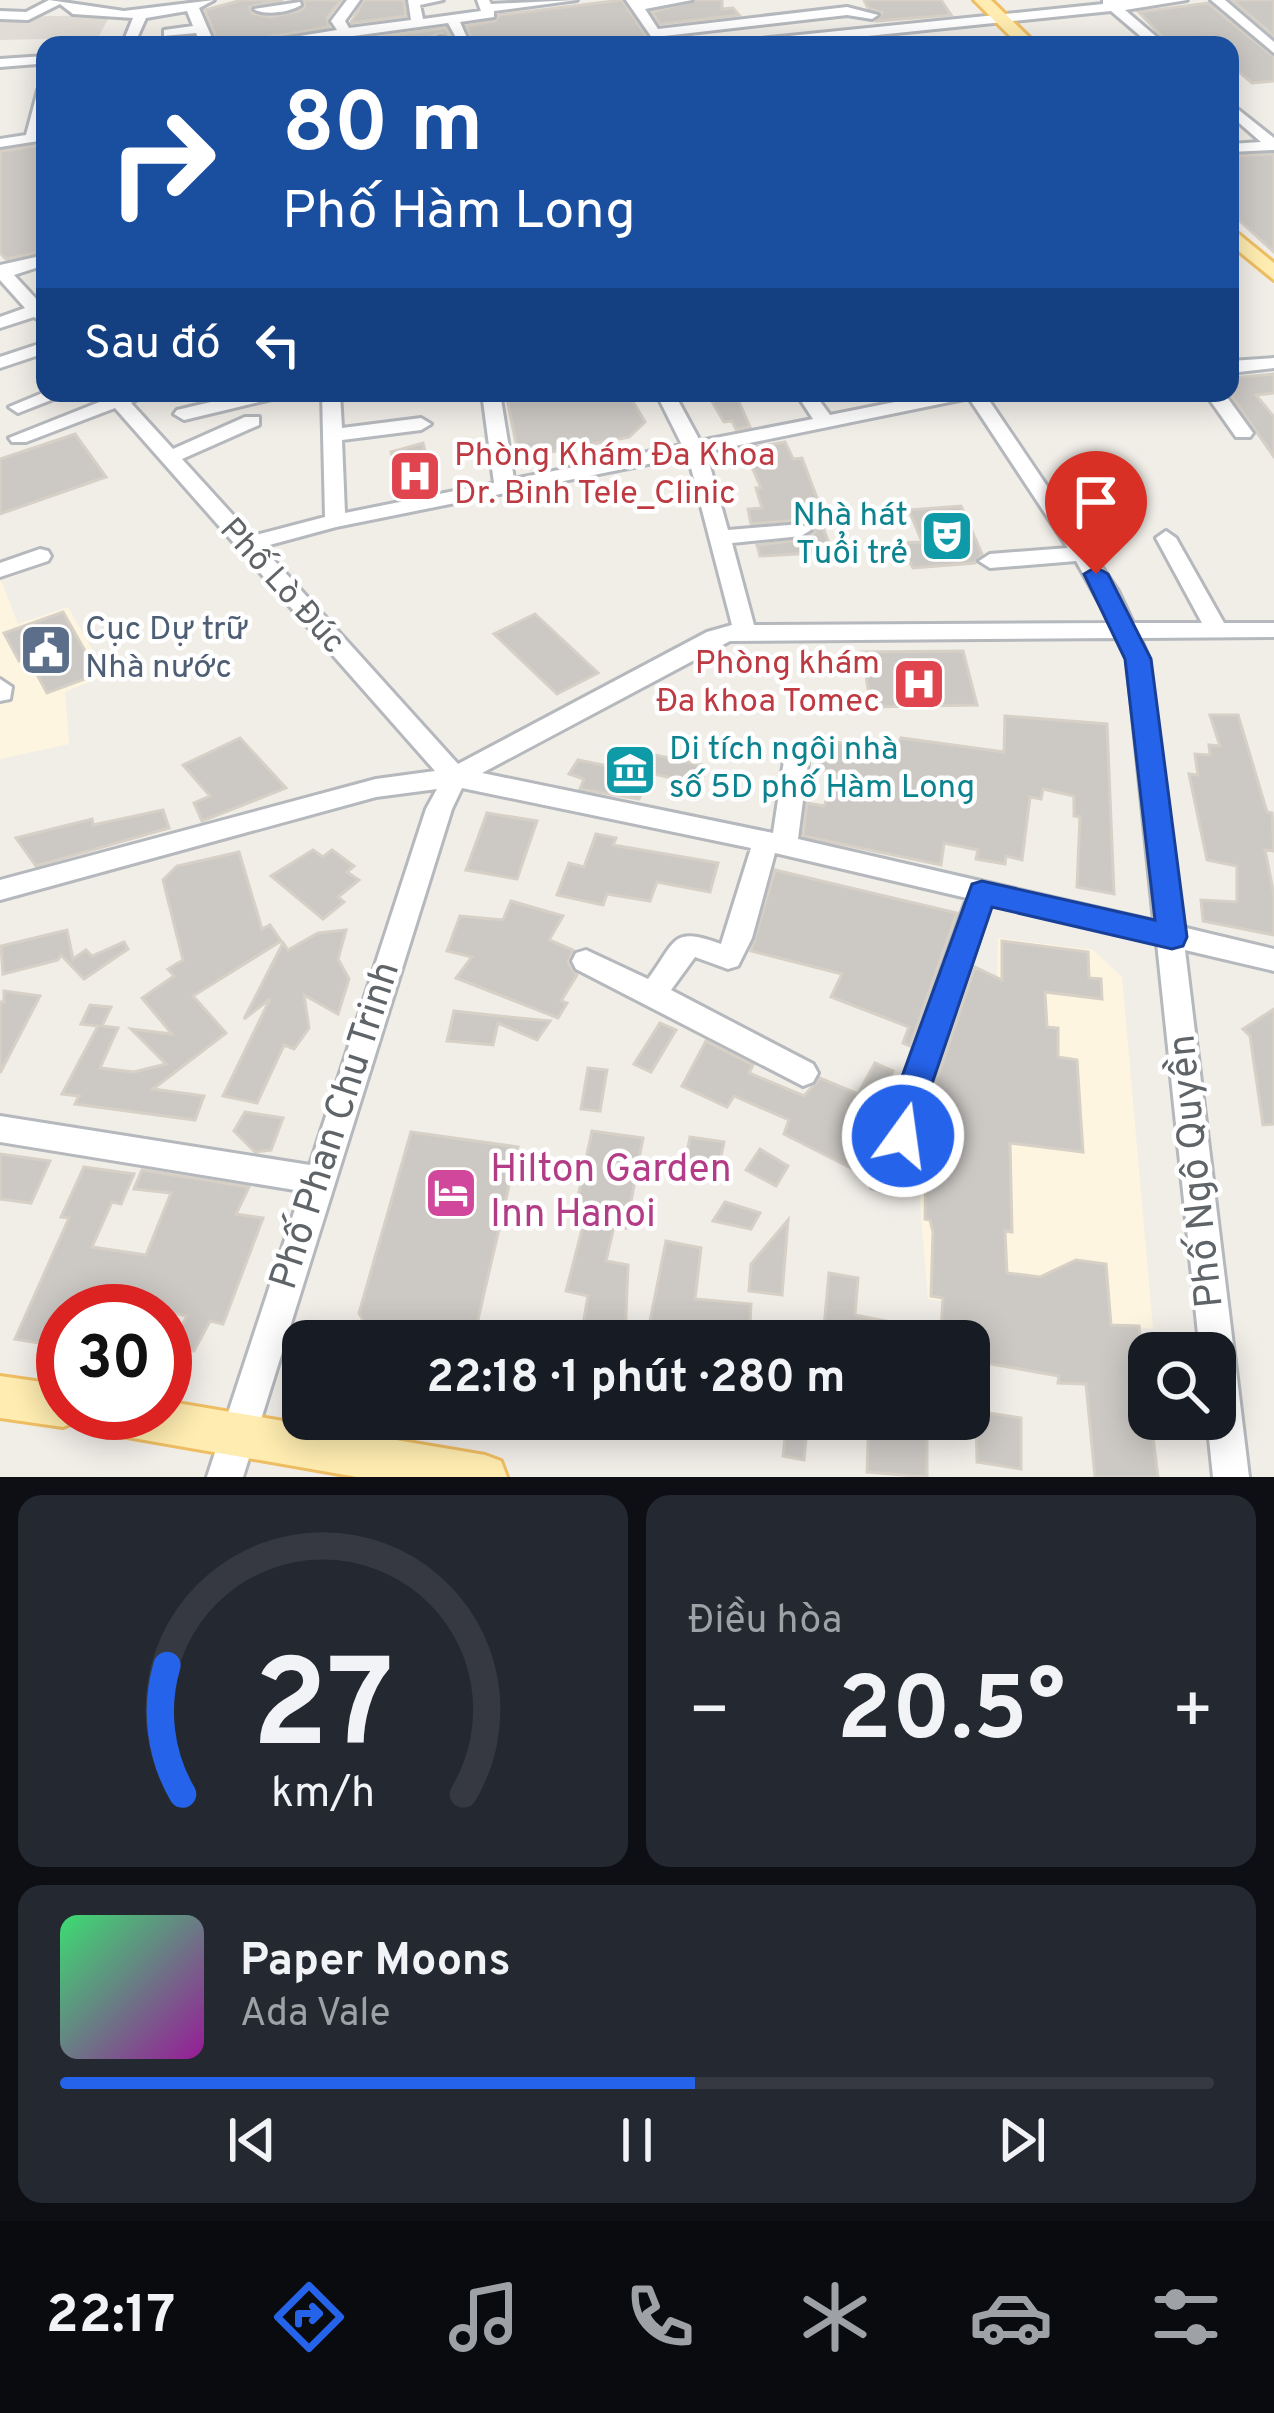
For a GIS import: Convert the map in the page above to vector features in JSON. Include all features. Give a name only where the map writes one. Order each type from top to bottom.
[{"type":"main road","points":[[982,0],[1019,36]]},
{"type":"main road","points":[[1239,241],[1274,274]]},
{"type":"main road","points":[[0,1396],[36,1402]]},
{"type":"main road","points":[[192,1427],[485,1477]]},
{"type":"street","points":[[2,0],[56,1],[73,10],[112,12],[192,8],[208,0]]},
{"type":"street","points":[[347,36],[338,21],[354,0]]},
{"type":"street","points":[[418,23],[413,2],[437,0]]},
{"type":"street","points":[[362,36],[452,19],[486,7],[572,0]]},
{"type":"street","points":[[635,3],[686,0]]},
{"type":"street","points":[[863,0],[887,36]]},
{"type":"street","points":[[894,36],[998,18],[1181,0]]},
{"type":"street","points":[[1217,0],[1274,49]]},
{"type":"street","points":[[0,15],[28,16],[56,1]]},
{"type":"street","points":[[635,3],[657,36]]},
{"type":"street","points":[[742,4],[766,36]]},
{"type":"street","points":[[1111,4],[1148,36]]},
{"type":"street","points":[[260,8],[296,6]]},
{"type":"street","points":[[192,8],[203,36]]},
{"type":"street","points":[[676,36],[847,11],[872,15]]},
{"type":"street","points":[[107,36],[112,12]]},
{"type":"street","points":[[132,36],[142,12]]},
{"type":"street","points":[[452,19],[461,36]]},
{"type":"street","points":[[169,33],[199,29]]},
{"type":"street","points":[[0,63],[36,63]]},
{"type":"street","points":[[1239,115],[1274,146]]},
{"type":"street","points":[[0,143],[36,137]]},
{"type":"street","points":[[1239,148],[1274,146]]},
{"type":"street","points":[[36,262],[1,272],[36,307]]},
{"type":"street","points":[[0,303],[36,308]]},
{"type":"street","points":[[0,322],[36,308]]},
{"type":"street","points":[[0,363],[36,349]]},
{"type":"street","points":[[1239,366],[1274,363]]},
{"type":"street","points":[[18,406],[36,400]]},
{"type":"street","points":[[19,438],[106,402]]},
{"type":"street","name":"Phố Lò Đúc","points":[[128,402],[167,459],[455,777]]},
{"type":"street","points":[[184,414],[234,402]]},
{"type":"street","points":[[331,402],[335,521]]},
{"type":"street","points":[[492,402],[505,487]]},
{"type":"street","points":[[669,402],[695,448],[745,633]]},
{"type":"street","points":[[811,402],[824,421]]},
{"type":"street","points":[[244,545],[335,521],[924,402]]},
{"type":"street","name":"Phố Ngô Quyền","points":[[978,402],[1082,554],[1138,659],[1231,1477]]},
{"type":"street","points":[[1221,402],[1243,433]]},
{"type":"street","points":[[167,459],[252,421]]},
{"type":"street","points":[[332,434],[421,424]]},
{"type":"street","points":[[720,537],[801,530]]},
{"type":"street","points":[[1166,538],[1216,629]]},
{"type":"street","points":[[990,561],[1082,554]]},
{"type":"street","points":[[0,570],[40,556]]},
{"type":"street","points":[[455,777],[715,637],[745,633],[1274,630]]},
{"type":"street","points":[[653,994],[688,944],[728,958],[775,843],[797,754]]},
{"type":"street","points":[[0,890],[376,788],[455,777],[775,843],[1274,960]]},
{"type":"street","name":"Phố Phan Chu Trinh","points":[[225,1477],[439,809],[455,777]]},
{"type":"street","points":[[883,1177],[903,1136],[908,1107],[982,893]]},
{"type":"street","points":[[586,961],[803,1073]]},
{"type":"street","points":[[0,1129],[318,1180]]},
{"type":"shaded area","points":[[110,15],[99,36],[0,40],[0,17]]},
{"type":"shaded area","name":"Cục Dự trữ Nhà nước","points":[[0,578],[18,624],[68,607],[107,675],[65,692],[69,744],[0,759]]},
{"type":"shaded area","points":[[998,938],[1093,950],[1122,977],[1153,1329],[928,1299],[918,1179],[884,1169],[896,1120],[928,1124],[936,1062],[948,1040],[986,1042],[997,997]]},
{"type":"building","points":[[242,0],[283,0],[250,7],[252,13],[270,17],[299,11],[305,7],[304,0],[341,0],[327,18],[329,27],[274,36],[215,36],[205,10]]},
{"type":"building","points":[[364,0],[404,0],[406,16],[351,23]]},
{"type":"building","points":[[622,0],[646,36],[470,36],[466,26],[495,21],[499,15]]},
{"type":"building","points":[[696,0],[722,0],[722,9],[733,8],[739,15],[660,24],[652,12]]},
{"type":"building","points":[[864,0],[941,0],[951,15],[877,21],[882,13],[868,8]]},
{"type":"building","points":[[1274,0],[1274,36],[1233,1]]},
{"type":"building","points":[[1208,3],[1274,57],[1274,81],[1252,83],[1239,72],[1239,36],[1162,36],[1139,12]]},
{"type":"building","points":[[446,28],[450,36],[441,33],[388,36]]},
{"type":"building","points":[[36,146],[36,253],[6,259],[0,253],[0,151]]},
{"type":"building","points":[[1274,154],[1274,252],[1239,220],[1239,156]]},
{"type":"building","points":[[1274,374],[1274,393],[1256,395],[1274,417],[1274,457],[1236,402],[1239,377]]},
{"type":"building","points":[[508,402],[633,402],[645,422],[629,437],[519,458]]},
{"type":"building","points":[[712,402],[739,402],[750,427],[736,429],[732,421],[724,422]]},
{"type":"building","points":[[75,434],[106,477],[0,514],[0,459]]},
{"type":"building","points":[[785,442],[793,459],[802,458],[828,527],[823,527],[832,552],[760,556],[757,545],[801,540],[815,532],[801,520],[751,524],[748,509],[762,508],[756,488],[761,488],[744,449]]},
{"type":"building","points":[[423,443],[431,474],[400,480],[391,452]]},
{"type":"building","name":"Nhà hát Tuổi trẻ","points":[[961,506],[982,554],[975,563],[913,568],[899,543],[922,542],[909,510]]},
{"type":"building","points":[[63,612],[98,674],[47,693],[28,658],[19,661],[4,633]]},
{"type":"building","points":[[535,614],[598,673],[557,694],[494,634]]},
{"type":"building","name":"Phòng khám Đa khoa Tomec","points":[[963,651],[977,705],[871,707],[862,652]]},
{"type":"building","points":[[1210,715],[1238,715],[1267,812],[1272,813],[1274,851],[1265,850],[1274,895],[1274,935],[1203,921],[1201,900],[1237,902],[1237,866],[1207,860],[1189,774],[1198,775],[1195,754],[1210,755],[1209,745],[1220,746]]},
{"type":"building","points":[[1005,716],[1107,724],[1114,894],[1077,887],[1080,817],[1074,816],[1074,796],[1043,789],[1041,799],[1030,797],[1022,860],[1006,856],[1005,864],[976,859],[978,850],[944,843],[941,865],[803,836],[807,803],[824,806],[838,774],[819,770],[828,740],[894,754],[901,738],[1004,752]]},
{"type":"building","points":[[240,738],[286,788],[202,821],[194,803],[210,796],[183,765]]},
{"type":"building","points":[[636,751],[707,766],[700,784],[649,773],[639,799],[580,789],[584,779],[569,774],[578,760],[628,770]]},
{"type":"building","points":[[163,810],[169,828],[36,866],[16,838],[92,819],[93,825]]},
{"type":"building","points":[[487,813],[537,821],[517,879],[466,870]]},
{"type":"building","points":[[596,834],[616,838],[613,845],[718,863],[710,892],[657,882],[650,901],[607,894],[603,905],[557,895],[569,863],[584,867]]},
{"type":"building","points":[[313,850],[323,857],[332,850],[354,866],[347,872],[359,880],[338,897],[344,902],[323,919],[271,876]]},
{"type":"building","points":[[239,852],[262,929],[270,925],[281,941],[193,996],[226,1033],[153,1089],[204,1096],[195,1120],[75,1104],[79,1096],[62,1094],[98,1026],[81,1024],[90,1005],[111,1007],[102,1026],[118,1028],[100,1068],[134,1072],[166,1064],[131,1029],[172,1034],[142,998],[174,976],[168,969],[183,960],[163,880],[177,866]]},
{"type":"building","points":[[775,870],[957,913],[910,1046],[903,1043],[909,1027],[831,997],[842,974],[751,951]]},
{"type":"building","points":[[511,901],[563,916],[549,940],[573,950],[568,963],[577,975],[561,1001],[567,1003],[558,1018],[456,978],[472,957],[447,951],[460,916],[503,920]]},
{"type":"building","points":[[67,930],[73,959],[86,950],[92,956],[124,942],[128,949],[84,979],[61,955],[58,960],[3,974],[1,946]]},
{"type":"building","points":[[346,930],[338,959],[349,979],[338,1014],[304,995],[309,1028],[294,1049],[284,1045],[257,1103],[223,1096],[270,999],[244,1019],[283,943],[288,950],[318,933]]},
{"type":"building","points":[[1002,941],[1088,952],[1089,978],[1101,979],[1102,999],[1045,992],[1047,1027],[1058,1028],[1058,1057],[1077,1060],[1083,1152],[1010,1143],[1012,1232],[1005,1231],[1007,1273],[1040,1277],[1076,1260],[1106,1264],[1111,1325],[1139,1326],[1140,1332],[1128,1332],[1128,1440],[1153,1440],[1158,1477],[1095,1477],[1086,1384],[1058,1383],[1059,1376],[990,1364],[990,1320],[942,1320],[943,1298],[931,1296],[933,1232],[930,1220],[925,1219],[926,1169],[909,1166],[924,1129],[935,1130],[936,1082],[975,967],[1002,980]]},
{"type":"building","points":[[4,991],[40,996],[0,1073],[0,1002],[4,1002]]},
{"type":"building","points":[[1274,1009],[1274,1124],[1263,1125],[1250,1036],[1243,1029]]},
{"type":"building","points":[[454,1011],[550,1021],[537,1040],[498,1023],[493,1045],[447,1041]]},
{"type":"building","points":[[660,1023],[676,1030],[651,1072],[634,1064]]},
{"type":"building","points":[[706,1041],[753,1065],[749,1073],[804,1096],[820,1078],[858,1094],[875,1063],[893,1071],[884,1090],[893,1094],[882,1123],[884,1134],[868,1166],[860,1162],[855,1170],[784,1134],[789,1120],[734,1096],[727,1107],[682,1086]]},
{"type":"building","points":[[588,1068],[607,1070],[600,1111],[581,1109]]},
{"type":"building","points":[[245,1112],[283,1118],[271,1150],[255,1152],[234,1131]]},
{"type":"building","points":[[592,1131],[643,1138],[626,1228],[614,1226],[606,1261],[628,1265],[626,1320],[584,1320],[588,1296],[566,1291],[584,1222],[573,1220]]},
{"type":"building","points":[[411,1132],[518,1147],[478,1320],[363,1320],[359,1313]]},
{"type":"building","points":[[690,1137],[724,1142],[719,1166],[686,1159]]},
{"type":"building","points":[[760,1149],[788,1166],[776,1186],[746,1170]]},
{"type":"building","points":[[0,1154],[50,1161],[31,1203],[0,1199]]},
{"type":"building","points":[[84,1167],[134,1174],[121,1204],[112,1202],[92,1247],[146,1255],[171,1193],[134,1189],[142,1170],[249,1187],[236,1214],[263,1218],[223,1324],[210,1321],[194,1351],[192,1284],[40,1284],[69,1218],[61,1217]]},
{"type":"building","points":[[725,1202],[760,1213],[751,1229],[713,1221]]},
{"type":"building","points":[[788,1220],[782,1295],[749,1291],[751,1264]]},
{"type":"building","points":[[666,1241],[701,1248],[695,1299],[751,1304],[750,1320],[650,1320]]},
{"type":"building","points":[[829,1273],[858,1278],[855,1315],[880,1320],[825,1320]]},
{"type":"building","points":[[36,1292],[36,1342],[15,1339]]},
{"type":"building","points":[[990,1413],[1021,1418],[1021,1469],[977,1462],[977,1440],[990,1440]]},
{"type":"building","points":[[785,1440],[806,1440],[804,1460],[783,1456]]},
{"type":"building","points":[[868,1440],[927,1440],[927,1477],[867,1472]]},
{"type":"place","name":"Phòng Khám Đa Khoa Dr. Binh Tele_Clinic","points":[[415,476]]},
{"type":"place","name":"Nhà hát Tuổi trẻ","points":[[947,536]]},
{"type":"place","name":"Cục Dự trữ Nhà nước","points":[[46,650]]},
{"type":"place","name":"Phòng khám Đa khoa Tomec","points":[[919,684]]},
{"type":"place","name":"Di tích ngôi nhà số 5D phố Hàm Long","points":[[630,770]]},
{"type":"place","name":"Hilton Garden Inn Hanoi","points":[[451,1193]]},
{"type":"route","points":[[903,1136],[908,1107],[982,893],[1172,937],[1138,659],[1096,574]]}]
